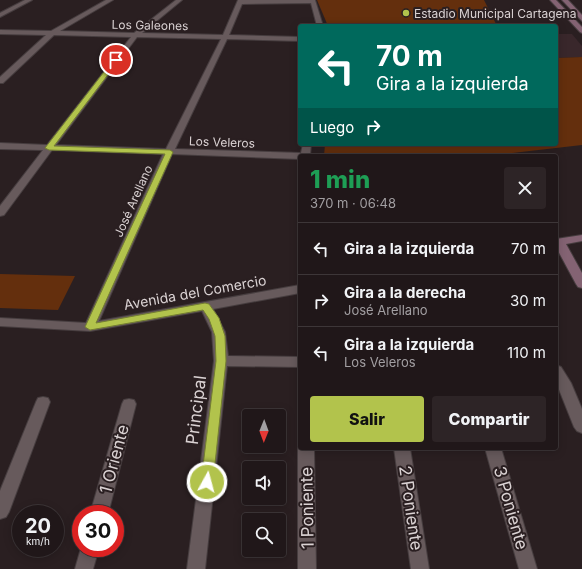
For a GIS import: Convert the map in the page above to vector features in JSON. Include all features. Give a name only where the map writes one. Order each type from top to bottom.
[{"type":"street","points":[[0,15],[29,0]]},
{"type":"street","points":[[0,81],[51,34],[110,0]]},
{"type":"street","points":[[0,213],[135,36],[179,0]]},
{"type":"street","points":[[553,0],[582,31]]},
{"type":"street","points":[[565,0],[582,19]]},
{"type":"street","points":[[241,1],[312,1],[314,3],[319,24]]},
{"type":"street","name":"José Arellano","points":[[90,327],[241,1]]},
{"type":"street","name":"Los Galeones","points":[[0,32],[298,39]]},
{"type":"street","name":"Los Veleros","points":[[0,146],[298,156]]},
{"type":"street","points":[[558,242],[582,238]]},
{"type":"street","points":[[558,244],[582,284]]},
{"type":"street","name":"Avenida del Comercio","points":[[0,322],[90,327],[298,289]]},
{"type":"street","name":"Principal","points":[[196,569],[221,361],[220,336],[214,318],[205,306]]},
{"type":"street","points":[[221,361],[298,362]]},
{"type":"street","points":[[558,373],[564,383],[582,427]]},
{"type":"street","points":[[0,512],[43,402]]},
{"type":"street","name":"1 Oriente","points":[[102,505],[130,404]]},
{"type":"street","name":"1 Poniente","points":[[306,450],[307,569]]},
{"type":"street","name":"2 Poniente","points":[[402,450],[420,569]]},
{"type":"street","name":"3 Poniente","points":[[495,450],[528,569]]},
{"type":"street","points":[[84,569],[87,557]]},
{"type":"shaded area","name":"Estadio Municipal Cartagena","points":[[317,0],[484,0],[496,24],[327,24]]},
{"type":"shaded area","points":[[558,34],[572,34],[582,46],[582,57],[558,58]]},
{"type":"shaded area","points":[[582,57],[582,145],[503,154],[324,154],[325,146],[558,146],[558,58]]},
{"type":"shaded area","points":[[0,274],[75,276],[58,310],[0,308]]},
{"type":"place","name":"Estadio Municipal Cartagena","points":[[406,13]]},
{"type":"route","points":[[116,60],[49,148],[170,152],[90,327],[205,306],[214,318],[220,336],[221,361],[207,482]]}]
